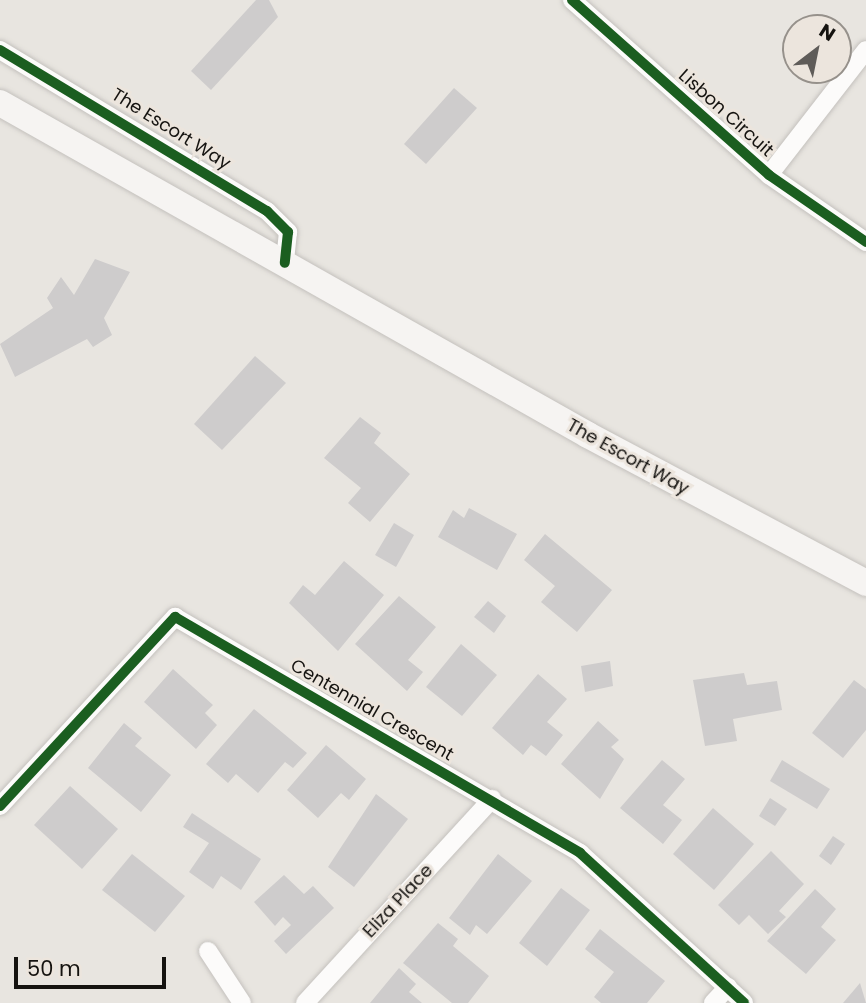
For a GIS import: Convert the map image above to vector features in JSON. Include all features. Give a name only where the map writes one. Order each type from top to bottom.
[{"type":"main road","name":"The Escort Way","points":[[0,103],[598,441],[866,583]]},
{"type":"street","name":"Lisbon Circuit","points":[[572,0],[769,175],[866,242]]},
{"type":"street","name":"The Escort Way","points":[[0,50],[267,211],[290,237],[285,263]]},
{"type":"street","points":[[769,175],[866,50]]},
{"type":"street","name":"Centennial Crescent","points":[[0,806],[175,617],[492,799],[580,853],[744,1003]]},
{"type":"street","name":"Eliza Place","points":[[305,1003],[492,799]]},
{"type":"street","points":[[208,951],[242,1003]]},
{"type":"street","points":[[713,1003],[728,988]]},
{"type":"building","points":[[256,0],[269,0],[278,17],[211,90],[191,71]]},
{"type":"building","points":[[454,88],[477,108],[426,164],[404,144]]},
{"type":"building","points":[[95,259],[130,272],[104,318],[112,335],[93,347],[87,339],[15,377],[0,344],[53,308],[47,298],[61,277],[74,295]]},
{"type":"building","points":[[255,356],[286,383],[222,450],[194,424]]},
{"type":"building","points":[[360,417],[381,433],[374,443],[410,474],[370,522],[348,503],[361,488],[324,458]]},
{"type":"building","points":[[469,508],[517,534],[497,570],[438,537],[453,510],[464,518]]},
{"type":"building","points":[[394,523],[414,535],[396,567],[375,555]]},
{"type":"building","points":[[545,534],[612,590],[577,632],[541,602],[555,586],[524,560]]},
{"type":"building","points":[[344,561],[384,595],[338,651],[289,603],[303,585],[315,595]]},
{"type":"building","points":[[399,596],[436,627],[408,660],[423,672],[407,691],[355,644]]},
{"type":"building","points":[[488,601],[506,616],[494,633],[474,617]]},
{"type":"building","points":[[461,644],[497,675],[462,716],[426,687]]},
{"type":"building","points":[[610,661],[613,686],[585,692],[581,666]]},
{"type":"building","points":[[173,669],[213,705],[205,713],[217,725],[196,749],[144,702]]},
{"type":"building","points":[[744,673],[747,685],[777,681],[782,710],[733,719],[737,741],[705,746],[693,680]]},
{"type":"building","points":[[538,674],[567,699],[547,722],[563,735],[546,756],[531,745],[523,755],[492,728]]},
{"type":"building","points":[[854,680],[866,689],[866,730],[843,758],[812,733]]},
{"type":"building","points":[[254,709],[307,753],[293,768],[285,762],[258,793],[236,774],[228,783],[206,764]]},
{"type":"building","points":[[598,721],[619,740],[611,747],[624,759],[600,799],[561,764]]},
{"type":"building","points":[[124,723],[142,738],[135,746],[171,775],[141,812],[88,768]]},
{"type":"building","points":[[326,745],[366,779],[349,800],[341,793],[318,818],[287,790]]},
{"type":"building","points":[[662,760],[685,779],[663,805],[682,820],[663,844],[620,808]]},
{"type":"building","points":[[782,760],[830,789],[817,809],[770,781]]},
{"type":"building","points":[[70,786],[118,829],[82,869],[34,825]]},
{"type":"building","points":[[376,794],[408,819],[354,887],[328,867]]},
{"type":"building","points":[[770,798],[787,809],[775,826],[759,816]]},
{"type":"building","points":[[713,808],[754,844],[714,890],[673,854]]},
{"type":"building","points":[[192,813],[261,859],[241,890],[221,876],[213,889],[189,872],[209,843],[183,827]]},
{"type":"building","points":[[833,836],[845,844],[831,865],[819,856]]},
{"type":"building","points":[[771,851],[804,884],[779,911],[786,917],[768,934],[749,915],[739,925],[718,905]]},
{"type":"building","points":[[132,854],[185,896],[155,932],[102,890]]},
{"type":"building","points":[[498,854],[532,881],[487,934],[476,925],[470,935],[449,918]]},
{"type":"building","points":[[284,875],[304,894],[313,886],[334,908],[286,954],[274,941],[291,925],[283,917],[275,926],[254,902]]},
{"type":"building","points":[[561,888],[590,910],[547,966],[519,943]]},
{"type":"building","points":[[815,889],[836,909],[821,927],[836,940],[806,974],[767,941]]},
{"type":"building","points":[[438,923],[458,939],[453,946],[489,976],[468,1003],[452,1003],[403,963]]},
{"type":"building","points":[[600,929],[665,981],[647,1003],[601,1003],[594,997],[614,972],[585,949]]},
{"type":"building","points":[[399,968],[416,984],[409,992],[422,1003],[370,1003]]},
{"type":"building","points":[[860,983],[866,1003],[843,1003]]},
{"type":"cycle path","points":[[572,0],[769,175],[866,242]]},
{"type":"cycle path","points":[[0,50],[267,211],[288,232],[285,263]]},
{"type":"cycle path","points":[[0,806],[175,617],[580,853],[744,1003]]}]
